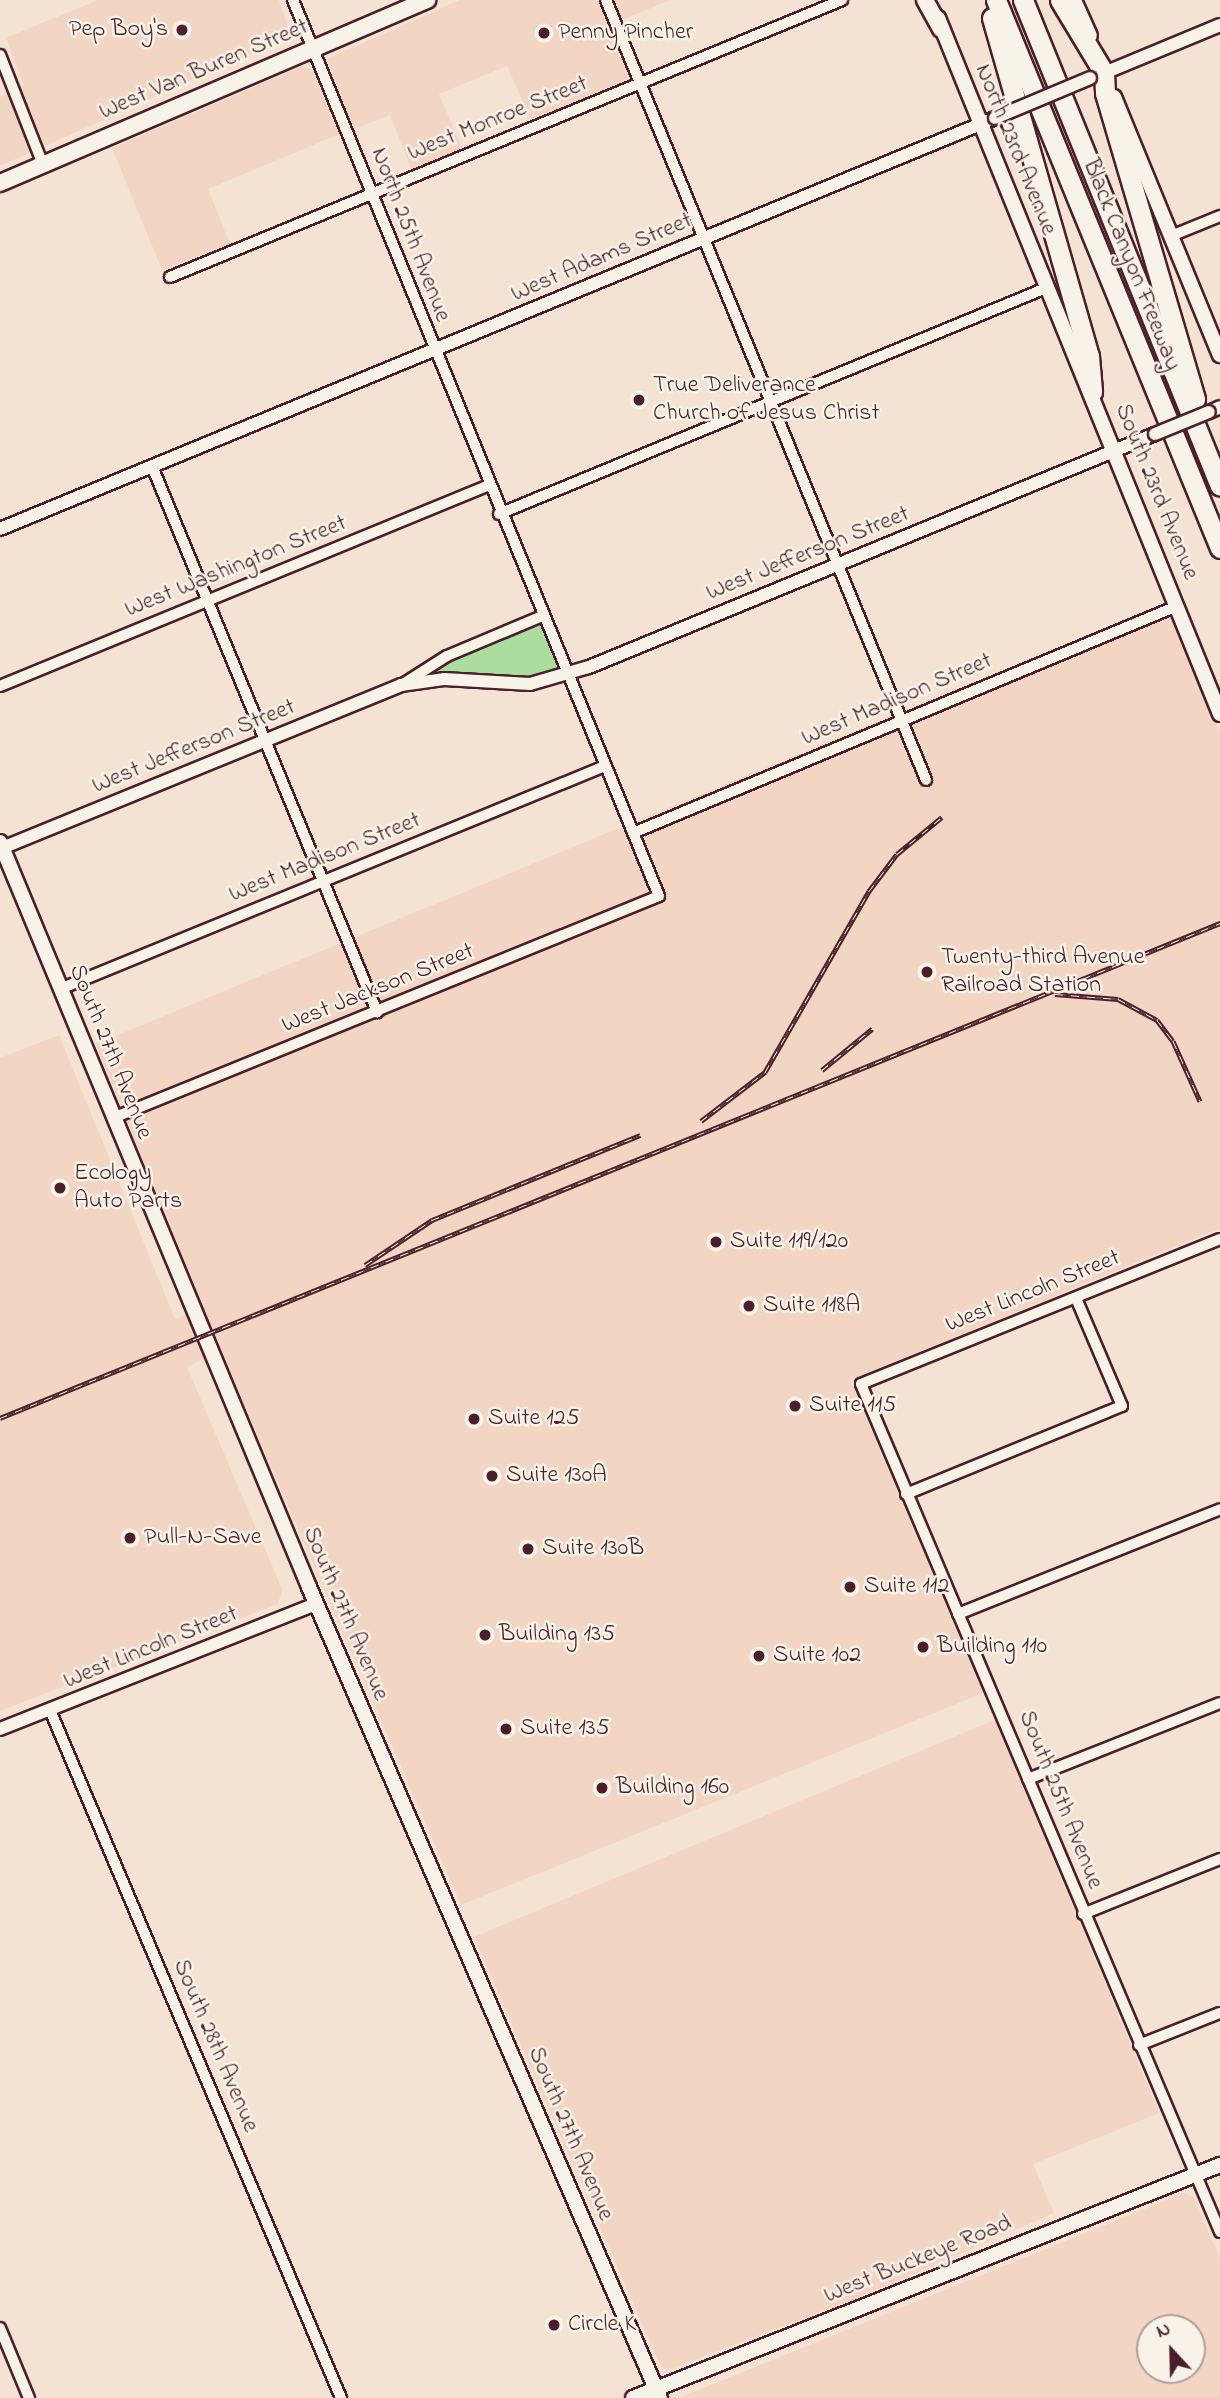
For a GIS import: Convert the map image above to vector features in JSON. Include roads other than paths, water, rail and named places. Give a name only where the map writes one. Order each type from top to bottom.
[{"type":"highway","points":[[987,0],[1089,356],[1092,392]]},
{"type":"highway","name":"Black Canyon Freeway","points":[[996,0],[1220,548]]},
{"type":"highway","name":"Black Canyon Freeway","points":[[1023,0],[1220,486]]},
{"type":"highway","points":[[1060,0],[1104,93],[1195,395],[1200,438]]},
{"type":"main road","name":"West Van Buren Street","points":[[0,184],[427,0]]},
{"type":"main road","points":[[925,0],[941,29]]},
{"type":"main road","name":"North 23rd Avenue","points":[[933,0],[941,29],[1046,288]]},
{"type":"main road","points":[[1074,0],[1097,75],[1171,236],[1220,355]]},
{"type":"main road","name":"South 23rd Avenue","points":[[1046,288],[1116,450],[1220,714]]},
{"type":"main road","name":"South 27th Avenue","points":[[1,845],[316,1604],[658,2393]]},
{"type":"main road","name":"West Buckeye Road","points":[[633,2398],[658,2393],[1220,2165]]},
{"type":"street","name":"North 25th Avenue","points":[[293,0],[487,486]]},
{"type":"street","points":[[606,0],[926,780]]},
{"type":"street","name":"West Monroe Street","points":[[170,277],[842,0]]},
{"type":"street","name":"West Adams Street","points":[[0,529],[1220,25]]},
{"type":"street","points":[[0,55],[43,165]]},
{"type":"street","points":[[1171,236],[1220,216]]},
{"type":"street","points":[[499,514],[1046,288]]},
{"type":"street","name":"West Jefferson Street","points":[[401,685],[444,679],[530,684],[567,674],[1220,407]]},
{"type":"street","points":[[152,466],[377,1012]]},
{"type":"street","points":[[487,486],[633,833]]},
{"type":"street","name":"West Washington Street","points":[[0,686],[487,486]]},
{"type":"street","name":"West Madison Street","points":[[633,833],[1177,606]]},
{"type":"street","name":"West Jefferson Street","points":[[1,845],[401,685],[447,656],[542,616]]},
{"type":"street","name":"West Madison Street","points":[[60,989],[605,766]]},
{"type":"street","name":"West Jackson Street","points":[[113,1118],[659,896],[633,833]]},
{"type":"street","name":"West Lincoln Street","points":[[861,1384],[1220,1239]]},
{"type":"street","points":[[906,1494],[1122,1406],[1076,1298]]},
{"type":"street","name":"South 25th Avenue","points":[[861,1384],[1083,1914],[1220,2232]]},
{"type":"street","points":[[958,1614],[1220,1509]]},
{"type":"street","name":"West Lincoln Street","points":[[0,1729],[316,1604]]},
{"type":"street","points":[[1028,1779],[1220,1703]]},
{"type":"street","name":"South 28th Avenue","points":[[50,1710],[341,2398]]},
{"type":"street","points":[[1083,1914],[1220,1859]]},
{"type":"street","points":[[1139,2045],[1220,2013]]},
{"type":"street","points":[[0,2329],[29,2398]]},
{"type":"railway","points":[[701,1121],[765,1072],[869,891],[897,854],[942,817]]},
{"type":"railway","points":[[0,1418],[1220,923]]},
{"type":"railway","points":[[1055,994],[1118,999],[1157,1020],[1173,1041],[1200,1101]]},
{"type":"railway","points":[[822,1070],[872,1029]]},
{"type":"railway","points":[[365,1265],[432,1220],[640,1135]]},
{"type":"place","name":"Pep Boy's","points":[[182,30]]},
{"type":"place","name":"Penny Pincher","points":[[544,33]]},
{"type":"place","name":"True Deliverance Church of Jesus Christ","points":[[639,400]]},
{"type":"place","name":"Twenty-third Avenue Railroad Station","points":[[927,972]]},
{"type":"place","name":"Ecology Auto Parts","points":[[60,1188]]},
{"type":"place","name":"Suite 119/120","points":[[716,1242]]},
{"type":"place","name":"Suite 118A","points":[[749,1306]]},
{"type":"place","name":"Suite 115","points":[[795,1406]]},
{"type":"place","name":"Suite 125","points":[[474,1419]]},
{"type":"place","name":"Suite 130A","points":[[492,1476]]},
{"type":"place","name":"Pull-N-Save","points":[[130,1538]]},
{"type":"place","name":"Suite 130B","points":[[528,1549]]},
{"type":"place","name":"Suite 112","points":[[850,1587]]},
{"type":"place","name":"Building 135","points":[[485,1635]]},
{"type":"place","name":"Building 110","points":[[923,1647]]},
{"type":"place","name":"Suite 102","points":[[759,1656]]},
{"type":"place","name":"Suite 135","points":[[506,1729]]},
{"type":"place","name":"Building 160","points":[[602,1788]]},
{"type":"place","name":"Circle K","points":[[554,2325]]}]
